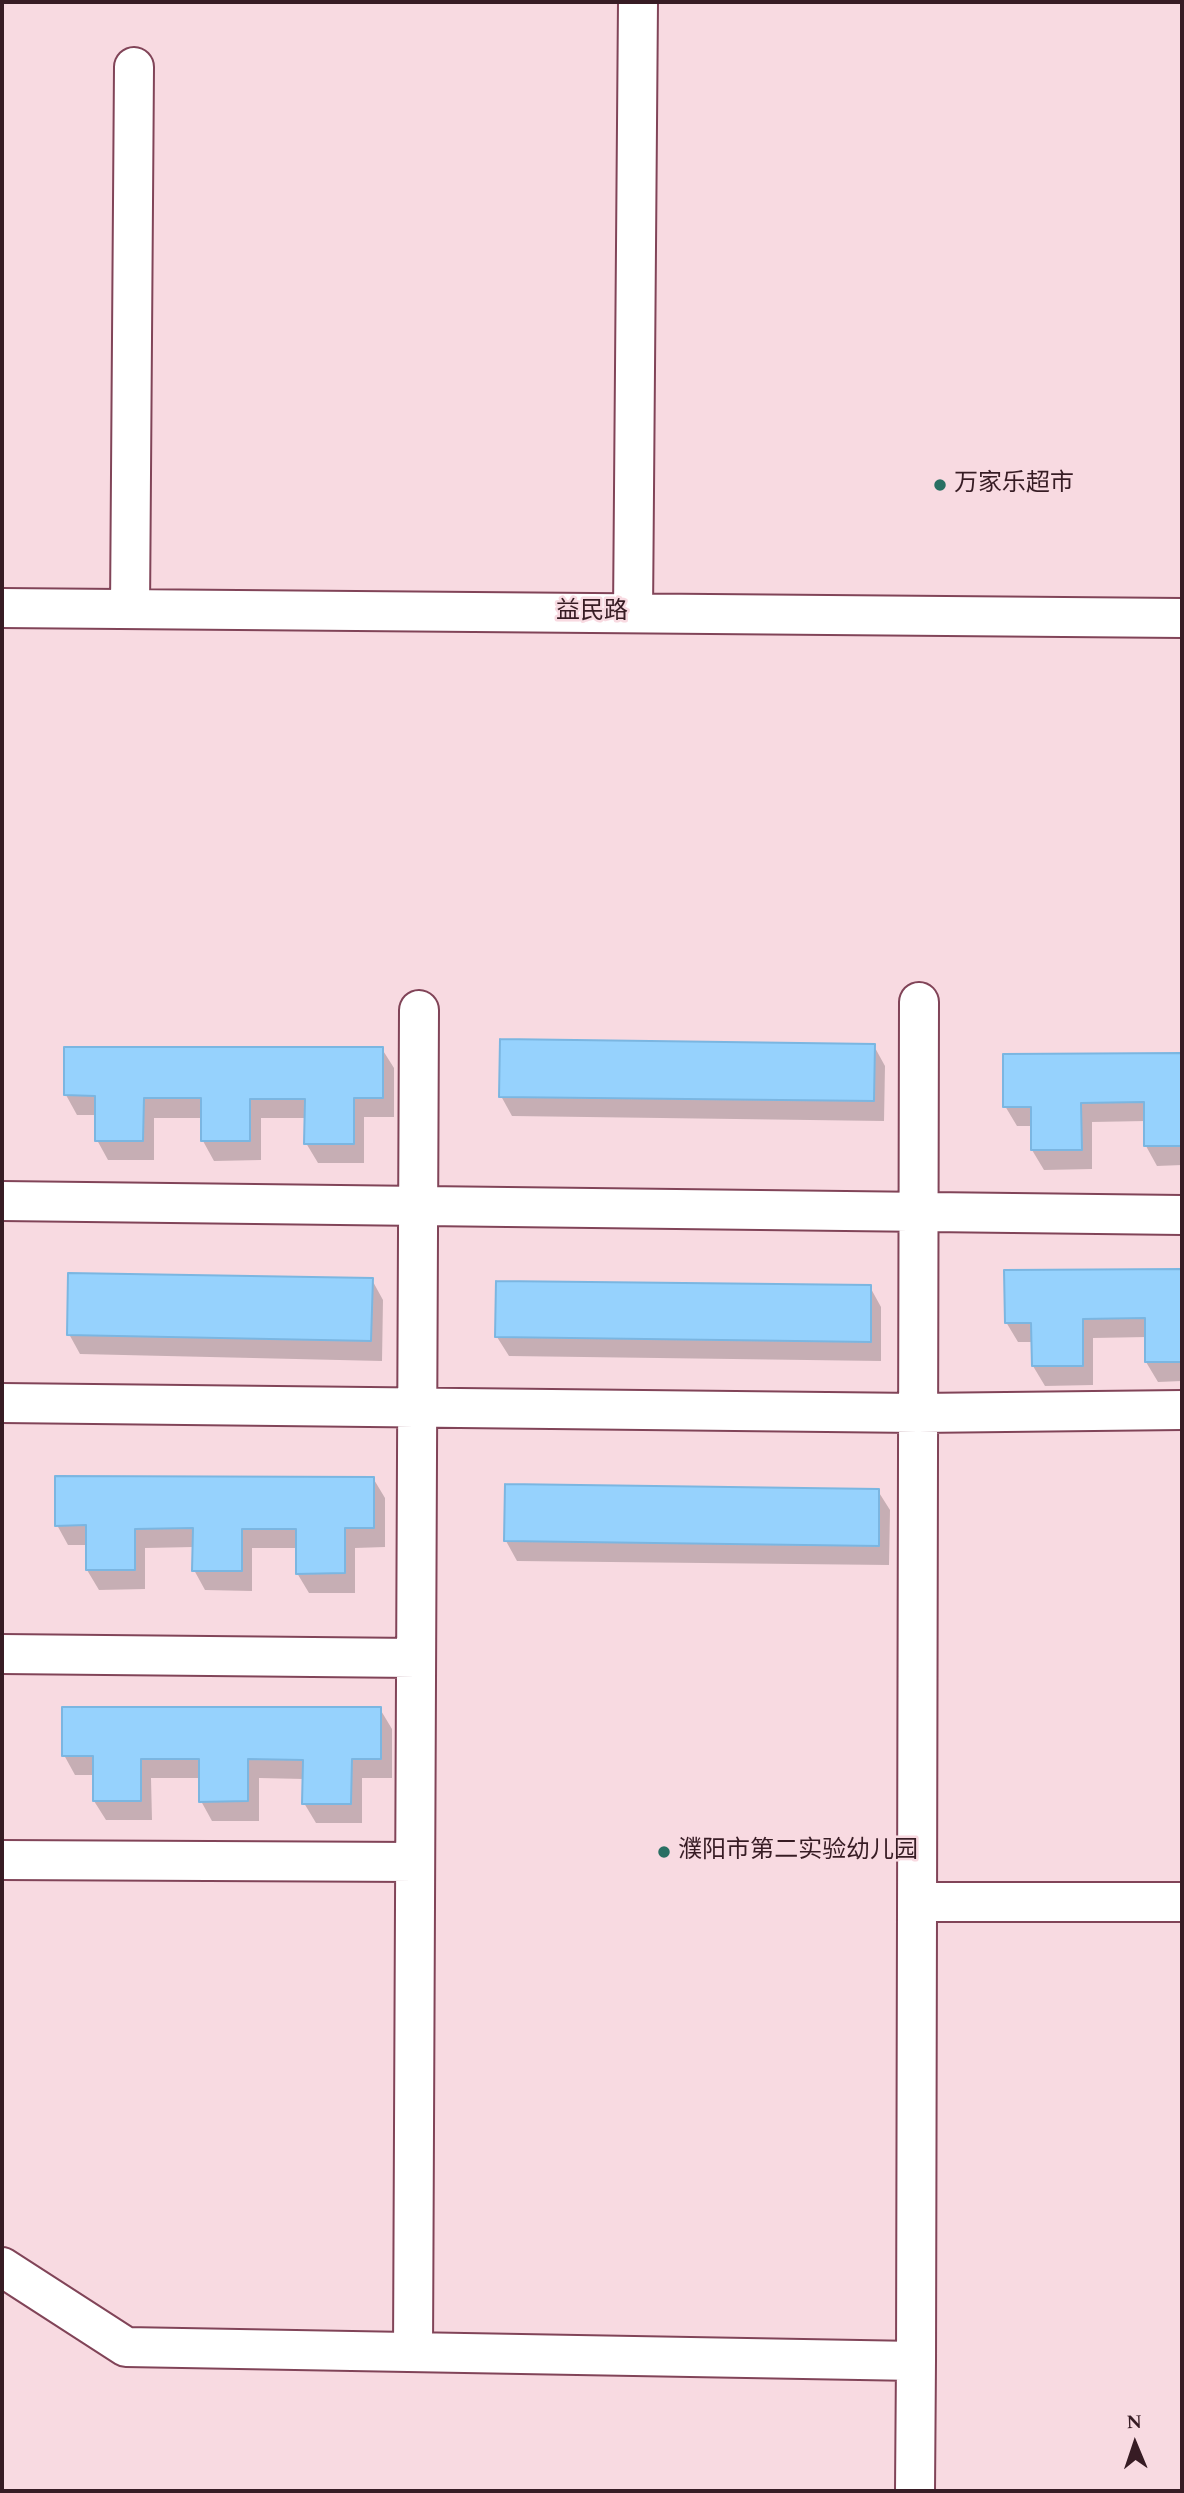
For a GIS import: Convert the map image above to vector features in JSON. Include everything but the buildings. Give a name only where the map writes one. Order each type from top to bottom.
[{"type":"street","points":[[633,613],[638,2]]},
{"type":"street","points":[[130,610],[134,67]]},
{"type":"street","name":"益民路","points":[[2,608],[1182,618]]},
{"type":"street","points":[[915,2491],[919,1902],[919,1002]]},
{"type":"street","points":[[413,2352],[419,1010]]},
{"type":"street","points":[[2,1201],[1182,1215]]},
{"type":"street","points":[[2,1403],[918,1413],[1182,1410]]},
{"type":"street","points":[[2,1654],[416,1658]]},
{"type":"street","points":[[2,1860],[415,1862]]},
{"type":"street","points":[[919,1902],[1182,1901]]},
{"type":"street","points":[[2,2267],[126,2347],[916,2361]]},
{"type":"place","name":"万家乐超市","points":[[940,485]]},
{"type":"place","name":"濮阳市第二实验幼儿园","points":[[664,1852]]}]
